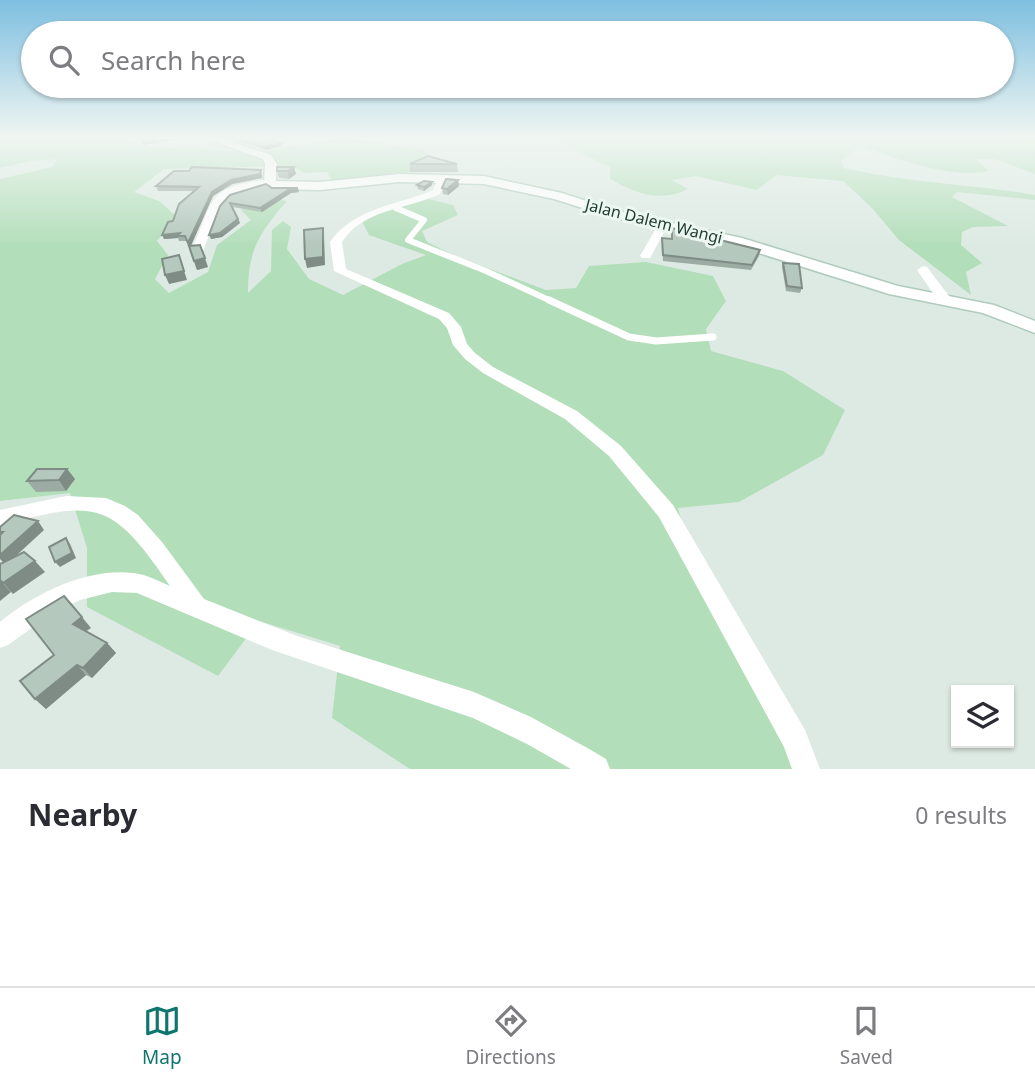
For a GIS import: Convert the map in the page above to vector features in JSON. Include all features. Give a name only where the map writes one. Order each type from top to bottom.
[{"type":"street","points":[[197,251],[210,223],[211,208],[215,200],[240,185],[270,182],[270,174]]},
{"type":"street","name":"Jalan Dalem Wangi","points":[[270,182],[299,186],[399,178],[473,179],[524,188],[611,214],[769,250],[895,290],[1011,316],[1035,327]]},
{"type":"street","points":[[441,180],[437,192],[366,217],[340,235],[336,242],[340,271],[444,316],[454,327],[460,345],[470,356],[488,370],[571,415],[615,451],[666,511],[795,740],[806,769]]},
{"type":"street","points":[[646,256],[663,225]]},
{"type":"street","points":[[923,270],[944,299]]},
{"type":"street","points":[[0,518],[44,507],[77,503],[108,506],[132,521],[195,604]]},
{"type":"street","points":[[0,637],[22,617],[53,601],[98,585],[131,582],[195,604],[269,638],[343,665],[474,705],[556,743],[596,769]]},
{"type":"lane","points":[[393,207],[424,220],[408,240],[486,271],[629,337],[656,341],[713,337]]},
{"type":"green space","points":[[22,174],[158,174],[134,192],[159,201],[176,216],[157,241],[168,255],[155,279],[169,293],[208,272],[217,245],[251,220],[241,210],[267,198],[287,201],[257,243],[250,265],[248,293],[271,271],[272,230],[283,221],[291,227],[287,249],[309,279],[343,295],[402,264],[426,255],[369,235],[361,219],[424,198],[453,205],[458,215],[422,231],[427,242],[460,258],[546,290],[576,288],[589,266],[646,262],[713,276],[726,301],[706,329],[711,351],[783,371],[845,410],[823,455],[739,502],[678,508],[698,588],[809,769],[410,769],[332,718],[340,646],[259,621],[218,676],[87,607],[87,548],[70,493],[0,501],[0,179]]},
{"type":"green space","points":[[328,174],[395,174],[379,176],[368,186],[335,185]]},
{"type":"green space","points":[[610,174],[874,174],[1035,195],[1035,200],[957,192],[952,197],[1008,226],[973,227],[962,232],[961,245],[982,263],[966,272],[971,295],[899,240],[872,208],[843,181],[776,175],[757,190],[696,176],[672,180],[688,189],[658,196],[638,192],[610,179]]},
{"type":"building","points":[[171,174],[260,174],[231,180],[212,192],[188,243],[185,236],[177,236],[180,233],[162,235],[168,222],[173,221],[179,204],[199,187],[156,186]]},
{"type":"building","points":[[446,179],[458,180],[447,189],[442,188]]},
{"type":"building","points":[[424,181],[432,182],[424,187],[417,185]]},
{"type":"building","points":[[266,184],[272,188],[298,188],[290,189],[260,208],[230,203],[238,219],[220,233],[209,235],[220,206],[230,195]]},
{"type":"building","points":[[323,228],[323,257],[305,259],[304,230]]},
{"type":"building","points":[[672,228],[760,250],[752,265],[663,255],[662,238],[672,239]]},
{"type":"building","points":[[200,245],[205,258],[194,261],[189,246]]},
{"type":"building","points":[[179,255],[184,271],[165,275],[162,259]]},
{"type":"building","points":[[783,263],[799,264],[802,288],[787,286]]},
{"type":"building","points":[[37,469],[67,469],[59,480],[27,481]]},
{"type":"building","points":[[14,515],[38,521],[0,555],[0,535],[3,532],[0,532],[0,527]]},
{"type":"building","points":[[66,538],[72,553],[55,562],[49,547]]},
{"type":"building","points":[[24,552],[35,561],[3,583],[0,582],[0,564]]},
{"type":"building","points":[[64,596],[82,617],[73,624],[107,643],[83,668],[77,665],[35,699],[20,681],[54,655],[26,619]]}]
